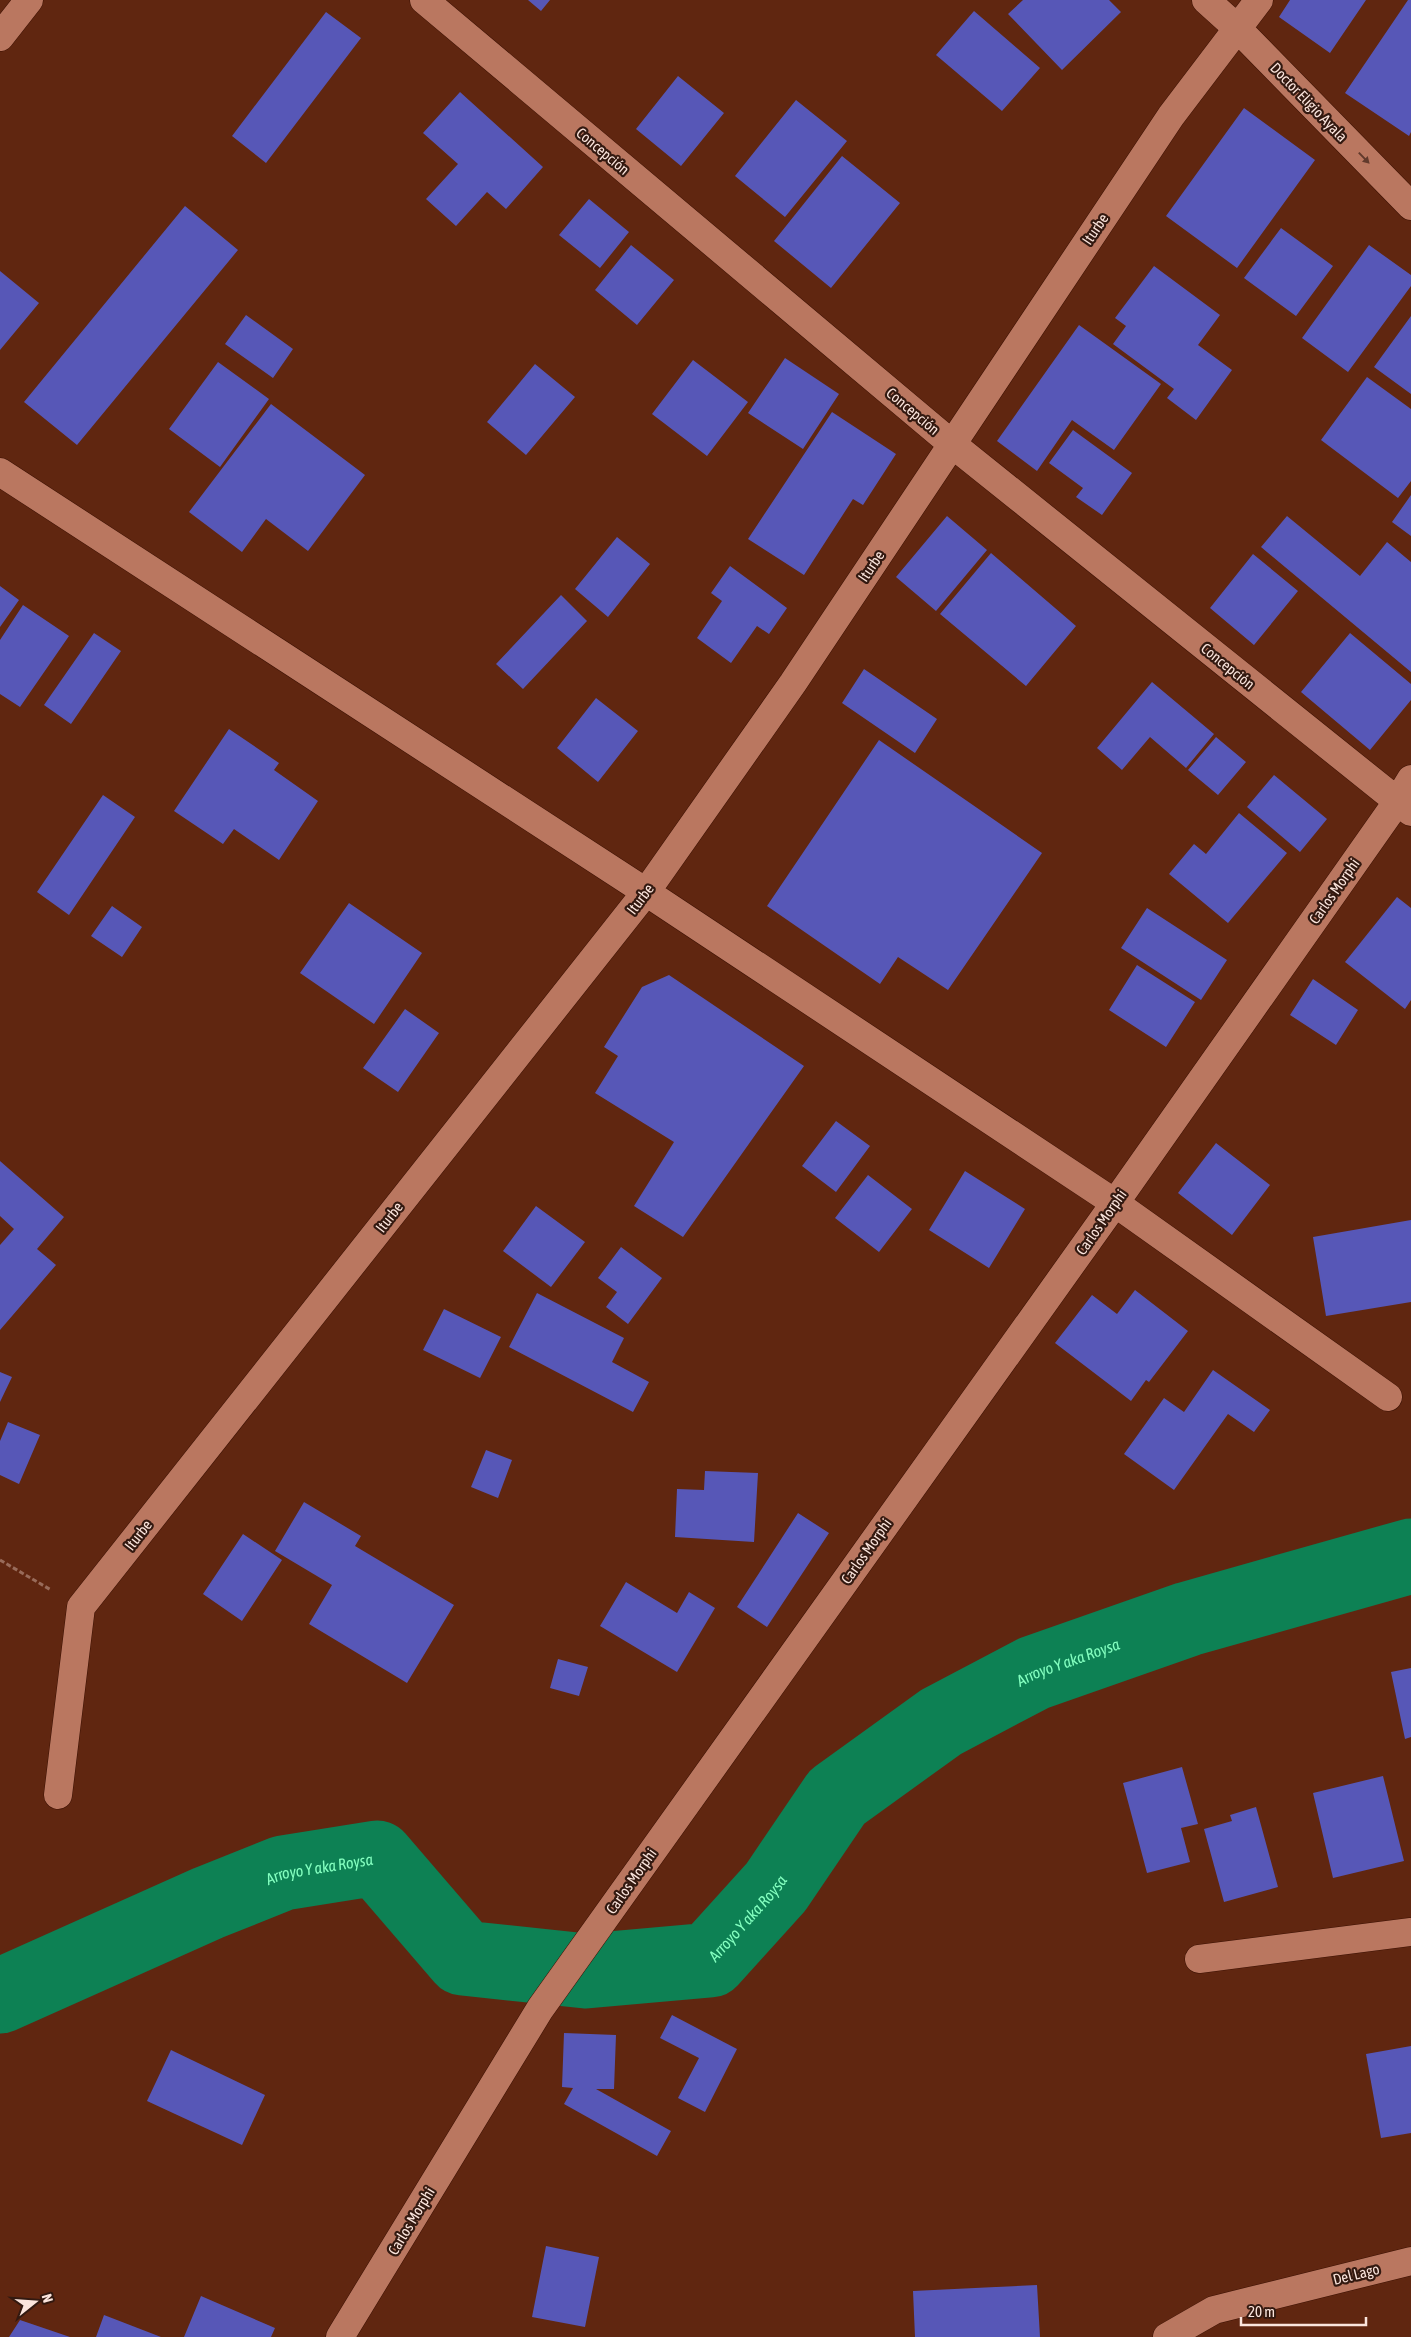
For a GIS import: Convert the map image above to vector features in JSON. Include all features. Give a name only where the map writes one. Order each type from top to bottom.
[{"type":"street","points":[[0,37],[29,0]]},
{"type":"street","name":"Concepción","points":[[424,0],[952,444],[1404,807]]},
{"type":"street","name":"Doctor Eligio Ayala","points":[[1206,0],[1237,28],[1411,206]]},
{"type":"street","name":"Iturbe","points":[[81,1608],[646,892],[793,683],[1171,116],[1259,0]]},
{"type":"street","points":[[0,472],[646,892],[1115,1202],[1388,1397]]},
{"type":"street","name":"Carlos Morphi","points":[[340,2337],[540,2009],[1115,1202],[1404,807],[1411,779]]},
{"type":"street","points":[[58,1795],[81,1608]]},
{"type":"street","points":[[1199,1960],[1411,1932]]},
{"type":"street","name":"Del Lago","points":[[1167,2337],[1214,2310],[1411,2261]]},
{"type":"path","points":[[0,1560],[81,1608]]},
{"type":"building","points":[[528,0],[550,0],[541,11]]},
{"type":"building","points":[[1023,0],[1109,0],[1121,12],[1062,70],[1008,14]]},
{"type":"building","points":[[1290,0],[1366,0],[1330,53],[1279,17]]},
{"type":"building","points":[[1408,0],[1411,0],[1411,132],[1409,136],[1345,93]]},
{"type":"building","points":[[974,11],[1040,68],[1002,111],[936,55]]},
{"type":"building","points":[[326,12],[361,38],[266,163],[232,136]]},
{"type":"building","points":[[678,76],[724,113],[681,166],[636,129]]},
{"type":"building","points":[[460,92],[543,167],[506,209],[487,192],[456,226],[426,199],[458,164],[423,133]]},
{"type":"building","points":[[796,100],[847,141],[785,217],[735,176]]},
{"type":"building","points":[[1244,108],[1315,160],[1237,268],[1166,216]]},
{"type":"building","points":[[842,156],[900,203],[831,288],[774,241]]},
{"type":"building","points":[[589,199],[629,232],[600,268],[559,235]]},
{"type":"building","points":[[185,206],[238,250],[77,445],[24,402]]},
{"type":"building","points":[[1281,228],[1333,266],[1296,316],[1244,278]]},
{"type":"building","points":[[631,245],[674,280],[637,325],[595,290]]},
{"type":"building","points":[[1369,245],[1411,275],[1411,286],[1348,372],[1302,338]]},
{"type":"building","points":[[1154,266],[1220,315],[1198,345],[1232,370],[1196,420],[1167,398],[1174,389],[1113,344],[1126,326],[1115,318]]},
{"type":"building","points":[[0,271],[39,303],[0,350]]},
{"type":"building","points":[[246,315],[293,349],[273,378],[225,344]]},
{"type":"building","points":[[1411,316],[1411,394],[1374,367]]},
{"type":"building","points":[[1079,325],[1161,384],[1114,450],[1072,420],[1037,471],[997,441]]},
{"type":"building","points":[[785,358],[839,394],[803,449],[748,413]]},
{"type":"building","points":[[693,360],[748,402],[707,456],[652,414]]},
{"type":"building","points":[[218,362],[269,399],[220,467],[169,429]]},
{"type":"building","points":[[535,364],[575,397],[526,455],[487,422]]},
{"type":"building","points":[[1367,377],[1411,409],[1411,481],[1398,498],[1321,440]]},
{"type":"building","points":[[271,404],[365,475],[308,551],[266,519],[242,552],[189,512]]},
{"type":"building","points":[[832,412],[896,454],[863,505],[853,499],[804,575],[748,539]]},
{"type":"building","points":[[1073,430],[1132,473],[1102,515],[1076,497],[1083,488],[1049,463]]},
{"type":"building","points":[[1411,495],[1411,536],[1392,522]]},
{"type":"building","points":[[947,516],[987,550],[936,611],[896,577]]},
{"type":"building","points":[[1287,516],[1360,576],[1387,542],[1411,562],[1411,672],[1261,547]]},
{"type":"building","points":[[617,537],[650,564],[608,617],[575,589]]},
{"type":"building","points":[[991,553],[1076,626],[1026,686],[940,614]]},
{"type":"building","points":[[1253,554],[1298,591],[1254,645],[1210,608]]},
{"type":"building","points":[[730,566],[787,608],[769,634],[757,626],[731,663],[697,638],[722,601],[711,593]]},
{"type":"building","points":[[0,586],[19,600],[0,627]]},
{"type":"building","points":[[561,595],[587,621],[523,689],[496,664]]},
{"type":"building","points":[[23,605],[69,636],[20,707],[0,694],[0,640]]},
{"type":"building","points":[[94,633],[121,651],[71,724],[44,705]]},
{"type":"building","points":[[1350,633],[1411,684],[1411,700],[1370,750],[1301,692]]},
{"type":"building","points":[[864,669],[937,719],[915,753],[842,703]]},
{"type":"building","points":[[1152,682],[1214,734],[1186,768],[1150,737],[1122,770],[1097,748]]},
{"type":"building","points":[[596,698],[638,731],[598,782],[557,748]]},
{"type":"building","points":[[229,729],[279,763],[274,770],[318,801],[279,860],[234,829],[223,844],[174,811]]},
{"type":"building","points":[[1216,737],[1246,762],[1218,795],[1188,770]]},
{"type":"building","points":[[879,740],[1042,853],[948,990],[898,957],[880,984],[767,906]]},
{"type":"building","points":[[1274,775],[1327,819],[1300,852],[1247,807]]},
{"type":"building","points":[[103,795],[135,817],[69,915],[37,892]]},
{"type":"building","points":[[1239,813],[1287,853],[1228,923],[1169,874],[1194,844],[1206,854]]},
{"type":"building","points":[[1397,897],[1411,908],[1411,1000],[1405,1009],[1345,962]]},
{"type":"building","points":[[349,903],[422,953],[374,1024],[300,973]]},
{"type":"building","points":[[112,906],[142,927],[122,957],[91,936]]},
{"type":"building","points":[[1147,908],[1227,960],[1201,1000],[1121,948]]},
{"type":"building","points":[[1137,965],[1195,1002],[1166,1047],[1109,1010]]},
{"type":"building","points":[[669,975],[804,1066],[683,1237],[634,1206],[674,1142],[595,1093],[618,1056],[604,1047],[642,987]]},
{"type":"building","points":[[1313,979],[1358,1010],[1336,1045],[1290,1015]]},
{"type":"building","points":[[405,1009],[439,1033],[398,1092],[363,1068]]},
{"type":"building","points":[[836,1121],[870,1146],[836,1192],[802,1166]]},
{"type":"building","points":[[1216,1143],[1270,1185],[1232,1235],[1178,1193]]},
{"type":"building","points":[[0,1161],[64,1217],[37,1249],[56,1265],[0,1330],[0,1245],[14,1229],[0,1216]]},
{"type":"building","points":[[965,1171],[1025,1209],[989,1268],[929,1230]]},
{"type":"building","points":[[868,1175],[912,1209],[879,1252],[835,1218]]},
{"type":"building","points":[[536,1206],[585,1242],[551,1287],[503,1251]]},
{"type":"building","points":[[1411,1220],[1411,1302],[1326,1316],[1313,1237]]},
{"type":"building","points":[[621,1247],[662,1278],[628,1324],[606,1307],[617,1292],[598,1278]]},
{"type":"building","points":[[1135,1290],[1188,1331],[1149,1382],[1146,1380],[1131,1401],[1055,1343],[1092,1295],[1117,1314]]},
{"type":"building","points":[[537,1293],[624,1338],[612,1362],[649,1382],[633,1412],[509,1347]]},
{"type":"building","points":[[444,1309],[501,1337],[480,1378],[423,1350]]},
{"type":"building","points":[[1213,1370],[1270,1410],[1254,1432],[1228,1414],[1174,1490],[1124,1454],[1164,1398],[1184,1412]]},
{"type":"building","points":[[0,1372],[12,1377],[0,1402]]},
{"type":"building","points":[[8,1422],[40,1435],[19,1484],[0,1475],[0,1441]]},
{"type":"building","points":[[486,1450],[512,1460],[498,1498],[471,1487]]},
{"type":"building","points":[[705,1471],[758,1473],[754,1542],[675,1537],[677,1489],[704,1490]]},
{"type":"building","points":[[304,1502],[361,1536],[355,1546],[454,1605],[407,1683],[309,1624],[332,1585],[275,1551]]},
{"type":"building","points":[[798,1513],[829,1533],[767,1627],[737,1607]]},
{"type":"building","points":[[243,1534],[282,1560],[242,1621],[203,1594]]},
{"type":"building","points":[[626,1582],[677,1613],[689,1592],[715,1608],[677,1672],[600,1626]]},
{"type":"building","points":[[558,1659],[588,1667],[579,1696],[550,1688]]},
{"type":"building","points":[[1411,1668],[1411,1737],[1405,1739],[1391,1672]]},
{"type":"building","points":[[1182,1767],[1198,1824],[1181,1828],[1190,1862],[1147,1873],[1123,1783]]},
{"type":"building","points":[[1383,1776],[1404,1861],[1333,1878],[1313,1793]]},
{"type":"building","points":[[1256,1807],[1278,1887],[1224,1902],[1204,1829],[1232,1821],[1230,1815]]},
{"type":"building","points":[[672,2015],[737,2049],[705,2112],[678,2098],[699,2058],[660,2038]]},
{"type":"building","points":[[564,2033],[616,2035],[614,2089],[596,2089],[671,2131],[657,2156],[564,2104],[573,2088],[562,2087]]},
{"type":"building","points":[[1411,2046],[1411,2133],[1381,2138],[1366,2054]]},
{"type":"building","points":[[171,2050],[265,2095],[242,2145],[147,2101]]},
{"type":"building","points":[[546,2246],[599,2257],[585,2327],[532,2317]]},
{"type":"building","points":[[1037,2285],[1040,2337],[915,2337],[913,2291]]},
{"type":"building","points":[[201,2296],[275,2328],[271,2337],[184,2337]]},
{"type":"building","points":[[104,2315],[161,2337],[96,2337]]},
{"type":"building","points":[[20,2320],[70,2337],[9,2337]]},
{"type":"waterway","name":"Arroyo Y aka Roysa","points":[[0,1996],[208,1903],[283,1873],[377,1858],[463,1958],[586,1971],[710,1960],[776,1887],[837,1797],[941,1722],[1034,1673],[1188,1619],[1411,1556]]}]
